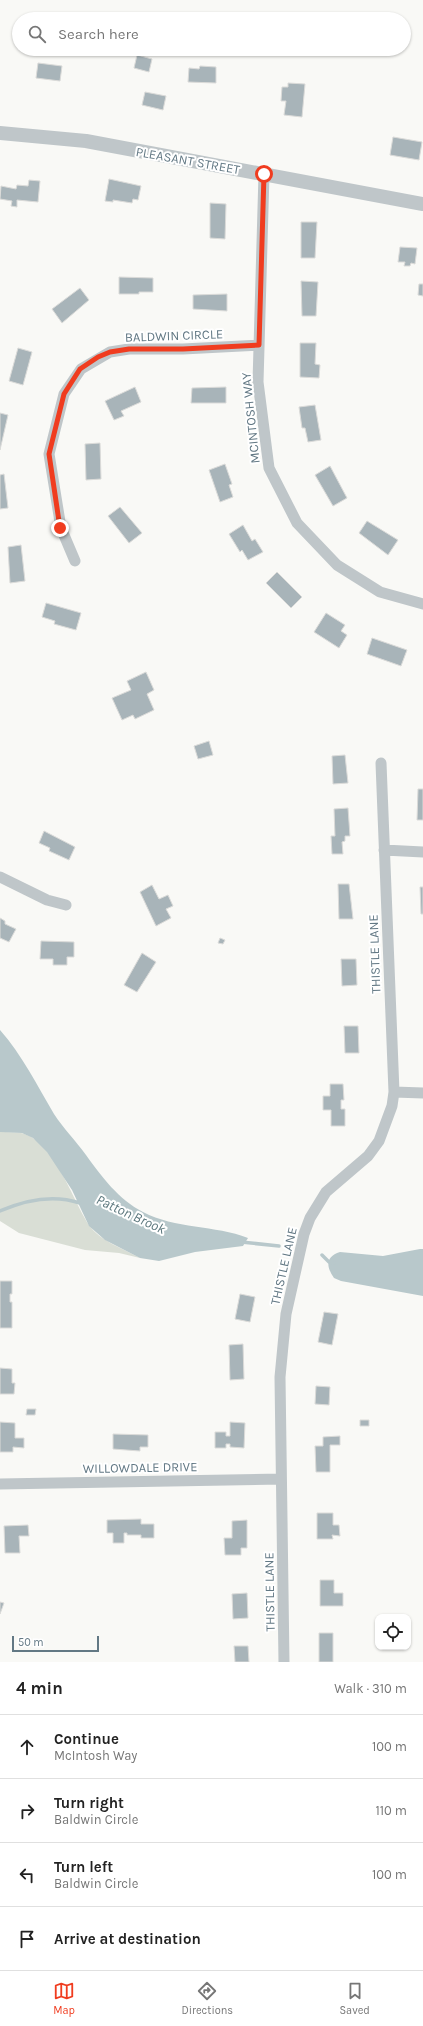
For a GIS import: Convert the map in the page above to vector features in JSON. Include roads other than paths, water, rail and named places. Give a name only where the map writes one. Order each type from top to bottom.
[{"type":"street","name":"PLEASANT STREET","points":[[0,133],[86,141],[423,204]]},
{"type":"street","name":"MCINTOSH WAY","points":[[264,174],[258,382],[269,468],[297,523],[337,565],[380,592],[423,604]]},
{"type":"street","name":"BALDWIN CIRCLE","points":[[75,561],[60,528],[49,454],[64,394],[80,369],[98,357],[110,352],[129,349],[183,349],[259,345]]},
{"type":"street","name":"THISTLE LANE","points":[[284,1662],[280,1377],[286,1314],[304,1234],[310,1218],[326,1192],[368,1156],[379,1141],[392,1106],[394,1092],[380,763]]},
{"type":"street","points":[[384,850],[423,852]]},
{"type":"street","points":[[0,877],[47,900],[66,905]]},
{"type":"street","points":[[394,1092],[423,1093]]},
{"type":"street","name":"WILLOWDALE DRIVE","points":[[0,1484],[281,1479]]},
{"type":"water","points":[[0,1030],[22,1060],[54,1114],[104,1179],[118,1194],[134,1207],[155,1217],[248,1238],[243,1246],[195,1252],[159,1261],[140,1258],[105,1240],[89,1226],[72,1190],[47,1152],[33,1138],[22,1133],[0,1132]]},
{"type":"water","points":[[423,1249],[423,1296],[341,1281],[334,1278],[328,1263],[331,1257],[340,1252],[383,1256]]},
{"type":"waterway","name":"Patton Brook","points":[[0,1211],[29,1201],[60,1199],[80,1203]]},
{"type":"waterway","name":"Patton Brook","points":[[241,1242],[279,1246]]},
{"type":"waterway","name":"Patton Brook","points":[[322,1255],[329,1262],[334,1263]]}]
